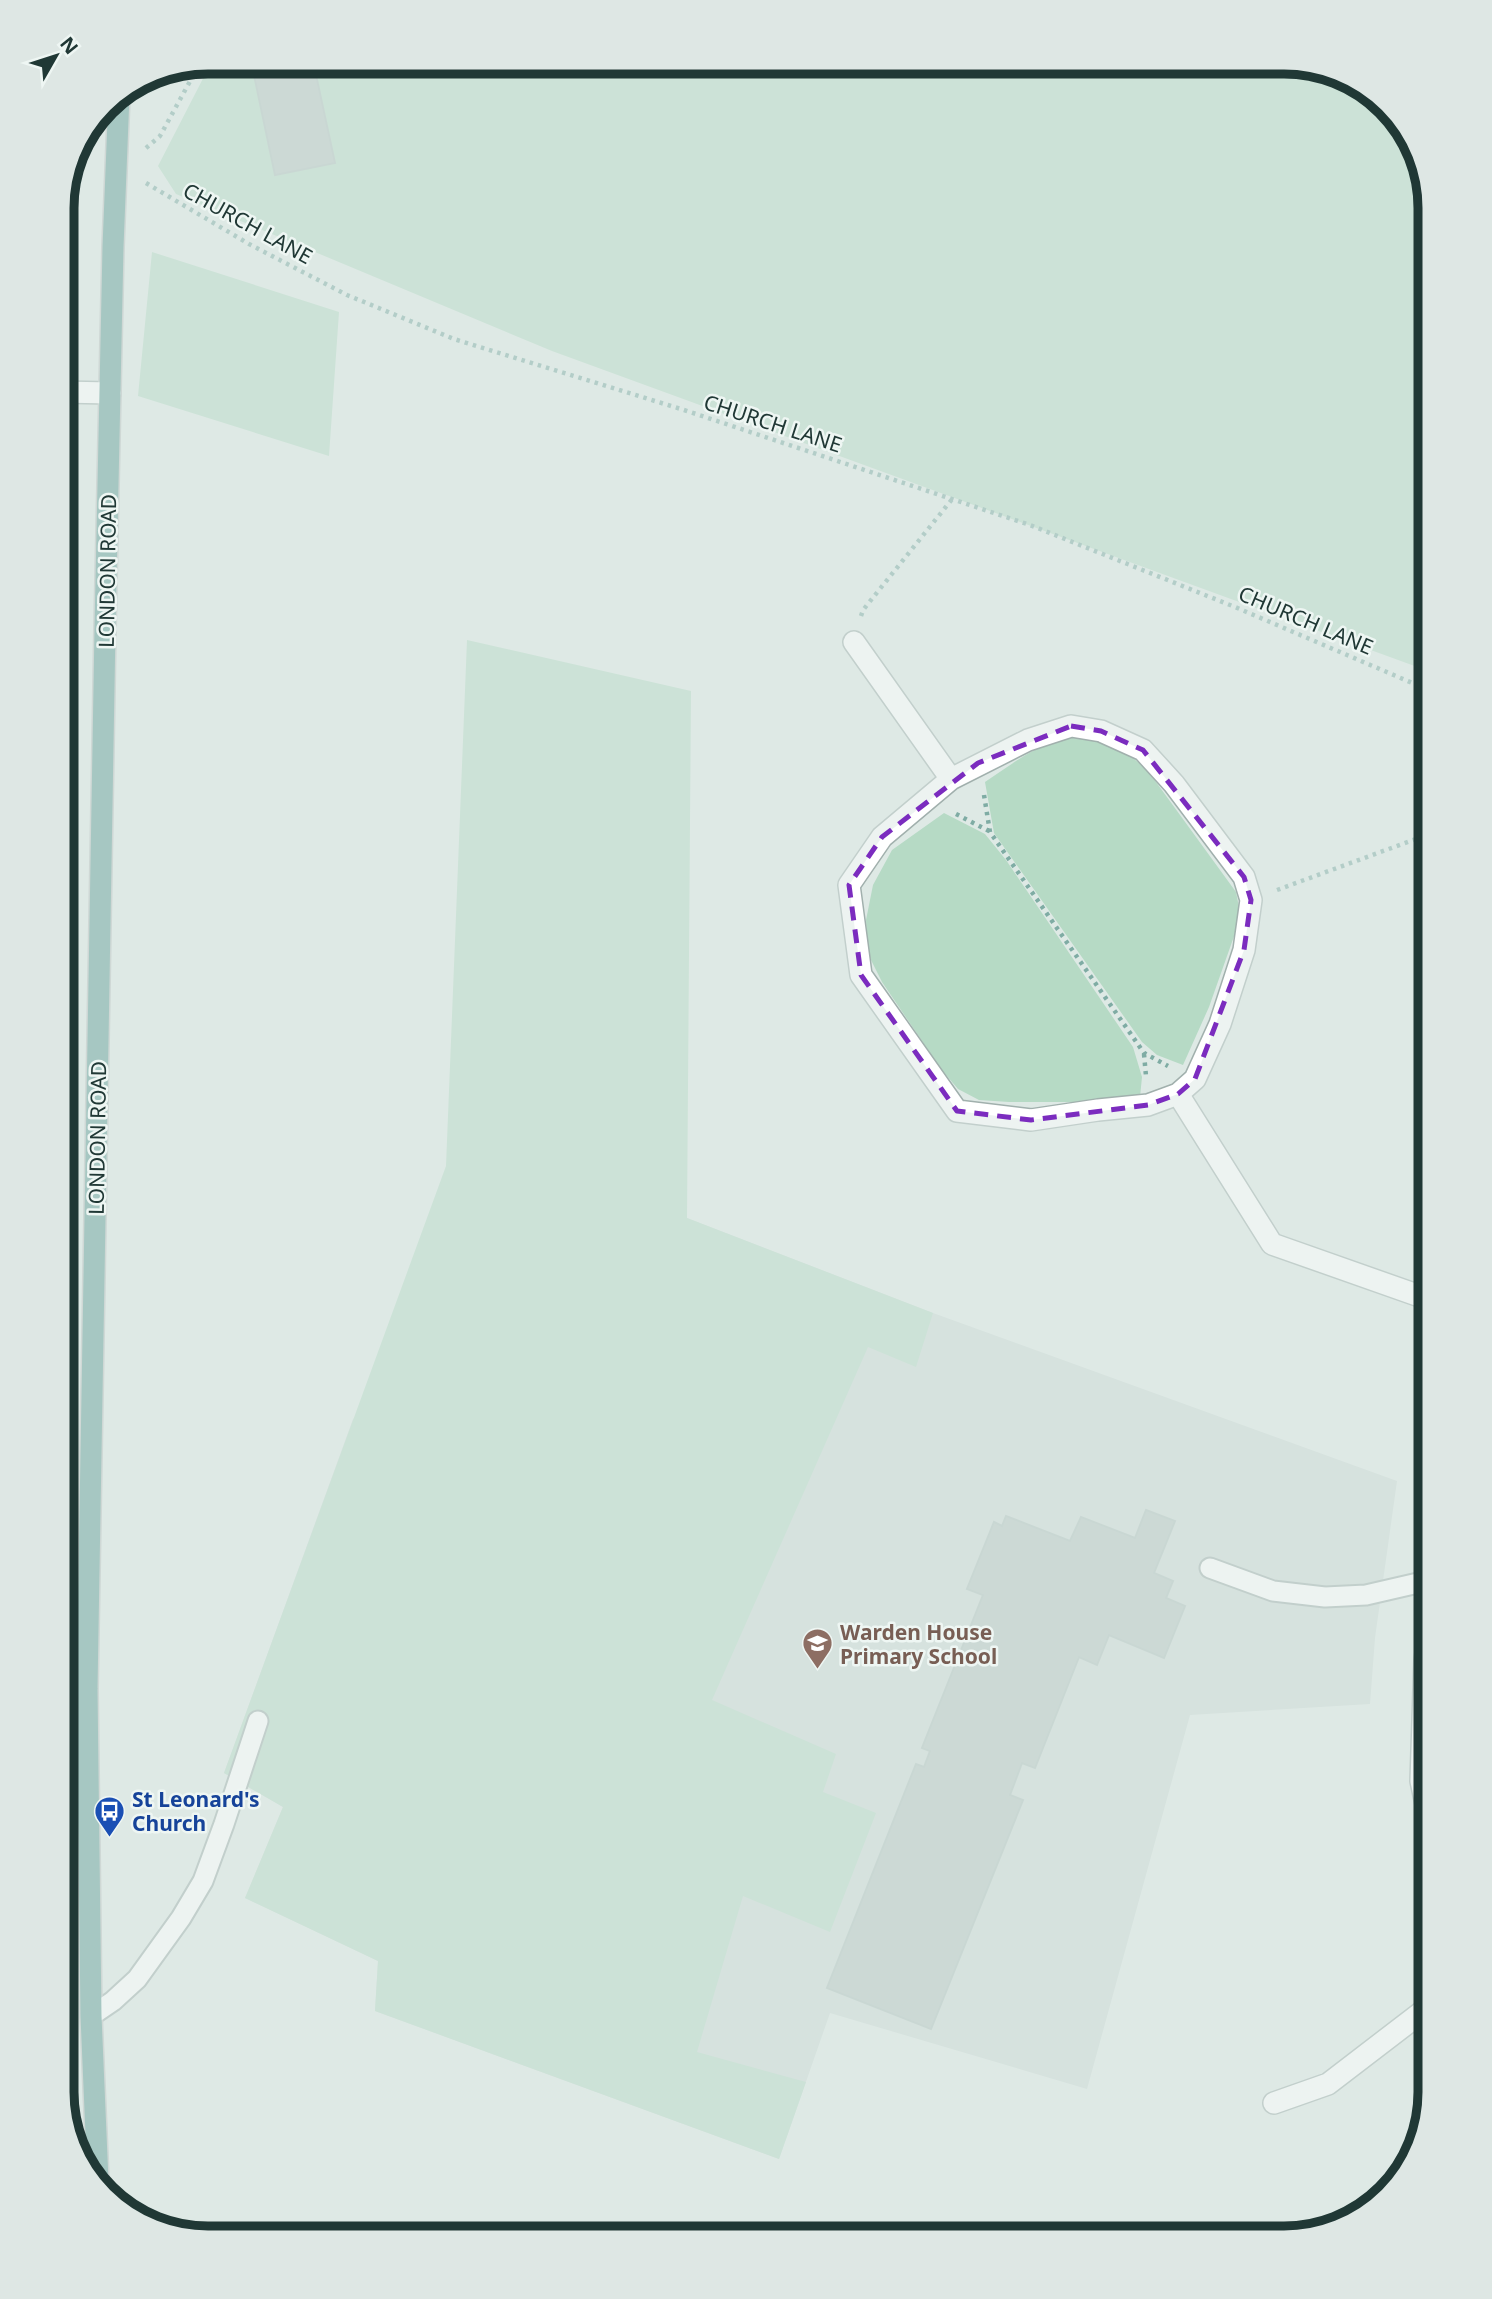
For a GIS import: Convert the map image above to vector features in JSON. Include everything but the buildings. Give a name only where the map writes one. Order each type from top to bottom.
[{"type":"main road","name":"LONDON ROAD","points":[[97,2168],[91,2016],[87,1689],[110,393],[119,107]]},
{"type":"street","points":[[74,392],[110,393]]},
{"type":"street","points":[[855,642],[951,779]]},
{"type":"street","points":[[1071,726],[1101,731],[1143,750],[1174,784],[1244,877],[1251,900],[1244,950],[1220,1024],[1195,1079],[1178,1094],[1149,1105],[1031,1120],[957,1111],[861,975],[849,885],[882,837],[951,779],[1028,740],[1071,726]]},
{"type":"street","points":[[1178,1094],[1272,1244],[1418,1295]]},
{"type":"street","points":[[1274,2103],[1328,2084],[1418,2015]]},
{"type":"lane","points":[[1210,1568],[1273,1591],[1325,1597],[1366,1595],[1418,1583]]},
{"type":"lane","points":[[91,2016],[138,1979],[181,1918],[203,1881],[258,1721]]},
{"type":"path","points":[[117,166],[143,151],[160,136],[194,75]]},
{"type":"path","name":"CHURCH LANE","points":[[117,166],[249,244],[347,295],[454,339],[684,410],[1030,525],[1235,607],[1418,685]]},
{"type":"path","points":[[855,642],[863,610],[953,498]]},
{"type":"path","points":[[990,832],[1144,1053]]},
{"type":"path","points":[[1251,900],[1418,840]]},
{"type":"highlighted area","points":[[1071,726],[1101,731],[1143,750],[1244,877],[1251,900],[1244,950],[1195,1079],[1178,1094],[1148,1105],[1031,1120],[957,1111],[861,975],[849,885],[882,837],[978,763]]},
{"type":"shaded area","name":"Warden House Primary School","points":[[687,1218],[933,1313],[1397,1481],[1375,1638],[1370,1704],[1190,1715],[1087,2089],[830,2013],[779,2159],[375,2011],[378,1961],[245,1898],[283,1807],[224,1773],[353,1419]]},
{"type":"green space","points":[[205,74],[254,74],[276,175],[335,162],[316,74],[1293,74],[1310,76],[1343,87],[1373,107],[1396,133],[1414,173],[1417,190],[1418,667],[552,351],[176,194],[158,166]]},
{"type":"green space","points":[[152,252],[339,312],[329,456],[138,396]]},
{"type":"green space","points":[[467,640],[691,691],[687,1218],[933,1313],[916,1367],[868,1347],[712,1700],[836,1754],[823,1792],[876,1813],[830,1932],[743,1896],[697,2052],[806,2082],[779,2159],[375,2011],[378,1961],[245,1898],[283,1807],[224,1773],[446,1166]]},
{"type":"green space","points":[[1082,735],[1132,757],[1148,771],[1236,892],[1238,925],[1209,1007],[1183,1065],[1157,1055],[1142,1042],[994,833],[985,782],[1043,746]]},
{"type":"green space","points":[[944,813],[985,834],[1006,860],[1133,1047],[1142,1077],[1140,1097],[1081,1102],[979,1100],[958,1089],[941,1069],[882,982],[868,954],[866,920],[873,885],[892,850]]},
{"type":"place","name":"Warden House Primary School","points":[[817,1671]]},
{"type":"place","name":"St Leonard's Church","points":[[109,1838]]}]
